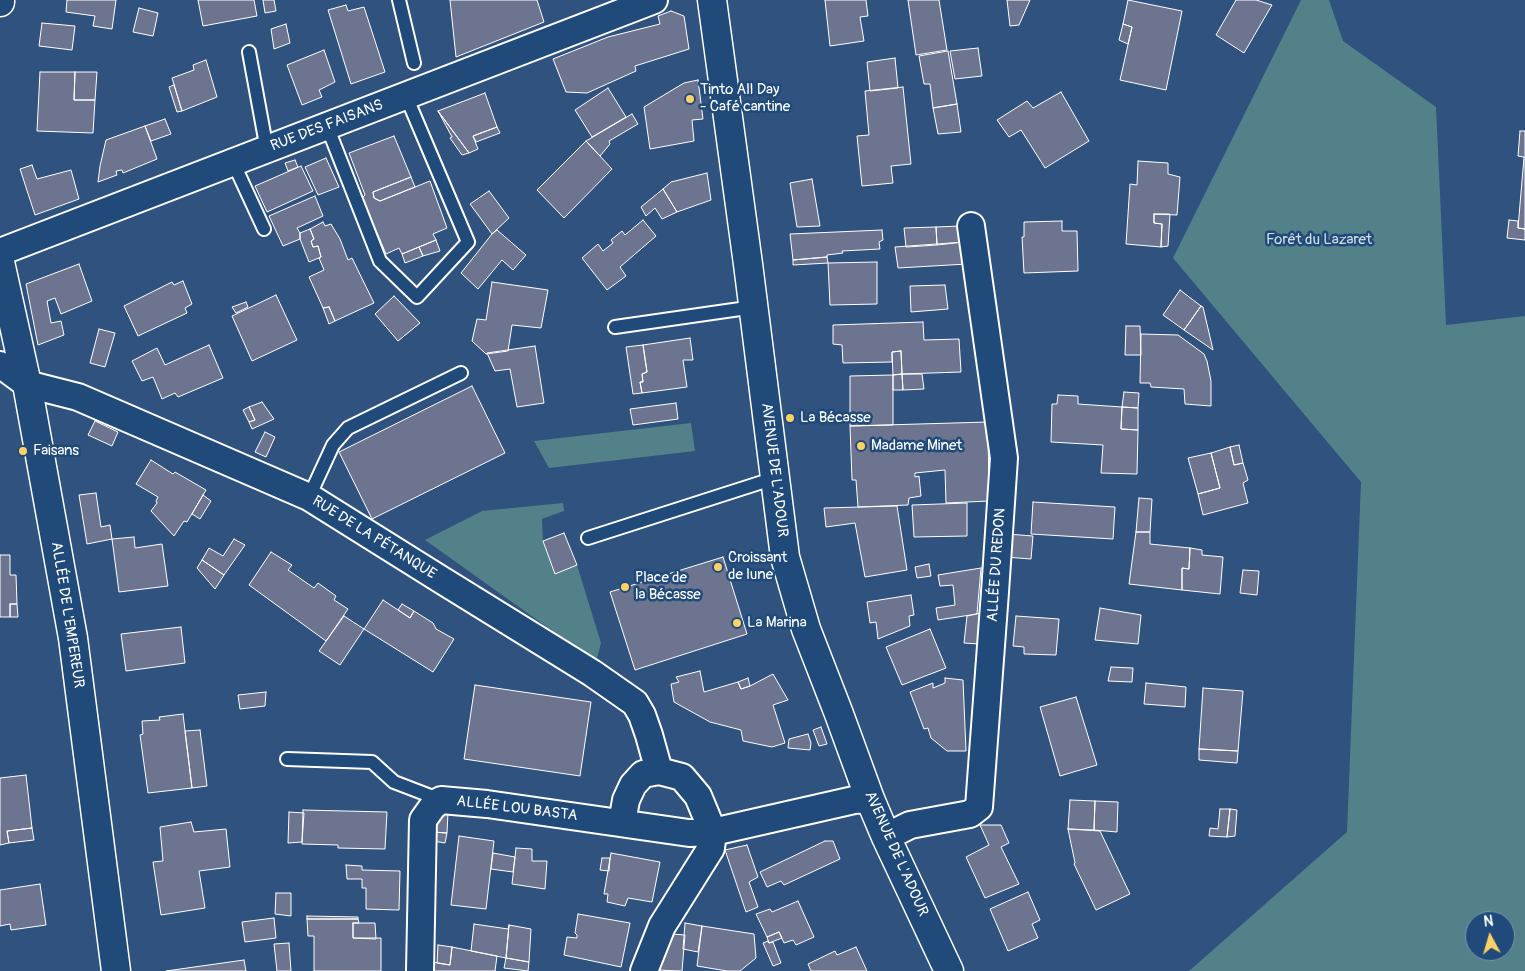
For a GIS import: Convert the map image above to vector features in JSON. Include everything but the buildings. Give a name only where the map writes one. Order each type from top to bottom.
[{"type":"main road","name":"AVENUE DE L'ADOUR","points":[[712,0],[786,557],[806,629],[840,714],[870,799],[949,971]]},
{"type":"main road","name":"ALLÉE DE L'EMPEREUR","points":[[0,262],[27,384],[72,638],[116,971]]},
{"type":"street","name":"RUE DES FAISANS","points":[[0,252],[654,0]]},
{"type":"street","name":"ALLÉE DU REDON","points":[[886,837],[910,825],[970,814],[979,807],[996,592],[1004,458],[971,226]]},
{"type":"street","points":[[0,366],[27,384]]},
{"type":"street","name":"RUE DE LA PÉTANQUE","points":[[27,384],[78,397],[309,497],[592,672],[635,702],[646,728],[659,771]]},
{"type":"street","points":[[622,823],[626,800],[633,785],[643,774],[659,771],[682,778],[698,796],[713,832],[711,848],[662,926],[644,971]]},
{"type":"street","name":"ALLÉE LOU BASTA","points":[[420,971],[423,820],[433,806],[441,800],[487,804],[689,833],[713,832],[854,800],[870,799]]},
{"type":"lane","points":[[399,0],[414,63]]},
{"type":"lane","points":[[249,52],[267,150]]},
{"type":"lane","points":[[327,126],[380,261],[416,297],[468,242],[406,96]]},
{"type":"lane","points":[[233,162],[264,229]]},
{"type":"lane","points":[[615,327],[754,307]]},
{"type":"lane","points":[[309,497],[333,445],[348,428],[461,373]]},
{"type":"lane","points":[[588,538],[775,478]]},
{"type":"lane","points":[[287,759],[372,762],[394,782],[441,800]]},
{"type":"green space","name":"Forêt du Lazaret","points":[[1301,0],[1329,0],[1343,41],[1436,107],[1446,325],[1525,316],[1525,971],[1189,971],[1347,832],[1361,482],[1173,258]]},
{"type":"green space","points":[[691,423],[695,451],[549,468],[534,441]]},
{"type":"green space","points":[[563,503],[564,511],[542,519],[543,541],[555,573],[577,565],[601,643],[596,662],[425,540],[482,511]]},
{"type":"place","name":"Tinto All Day - Café cantine","points":[[690,99]]},
{"type":"place","name":"La Bécasse","points":[[790,418]]},
{"type":"place","name":"Madame Minet","points":[[861,446]]},
{"type":"place","name":"Faisans","points":[[23,451]]},
{"type":"place","name":"Croissant de lune","points":[[718,567]]},
{"type":"place","name":"Place de la Bécasse","points":[[625,587]]},
{"type":"place","name":"La Marina","points":[[737,623]]}]
